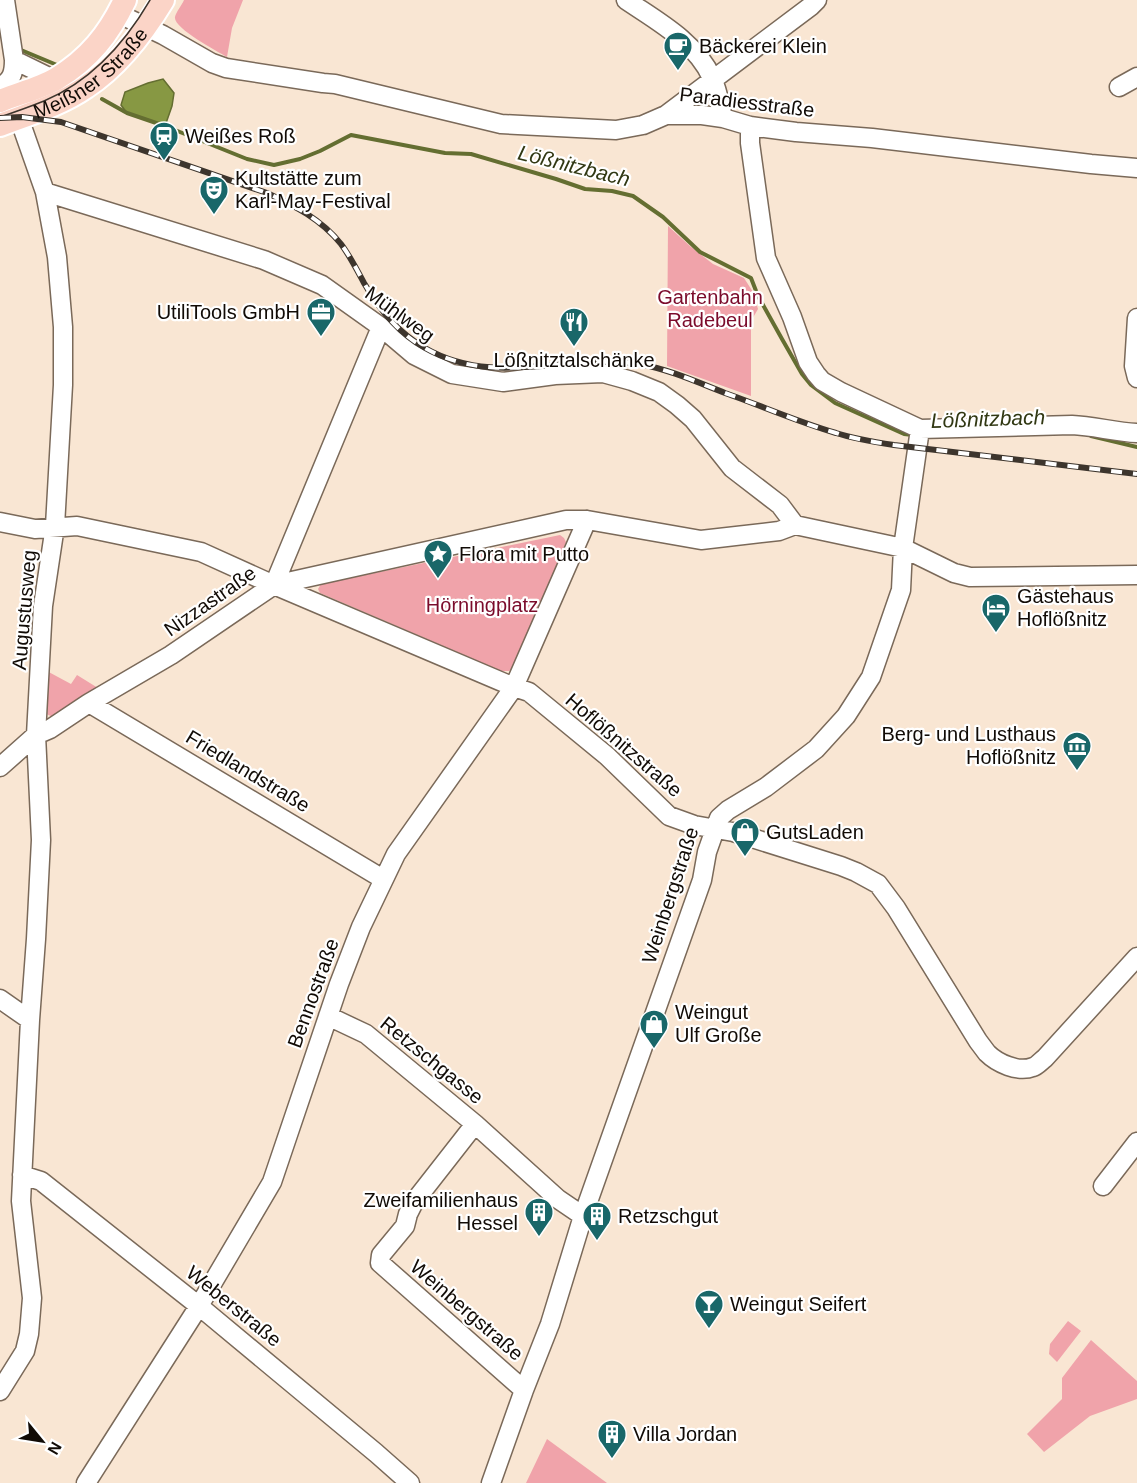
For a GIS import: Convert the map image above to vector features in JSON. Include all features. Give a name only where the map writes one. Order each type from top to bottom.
[{"type":"main road","name":"Meißner Straße","points":[[10,121],[45,109],[85,88],[115,64],[163,0]]},
{"type":"main road","name":"Meißner Straße","points":[[1,91],[55,80],[88,55],[111,27],[122,7]]},
{"type":"street","points":[[1,91],[12,77],[14,70],[5,0]]},
{"type":"street","points":[[626,0],[702,58],[713,79],[723,118]]},
{"type":"street","points":[[666,115],[817,0]]},
{"type":"street","name":"Paradiesstraße","points":[[122,7],[145,27],[212,63],[226,68],[335,84],[501,124],[616,130],[666,115],[702,115],[750,126],[796,132],[872,138],[1137,168]]},
{"type":"street","points":[[14,60],[55,80]]},
{"type":"street","points":[[1119,87],[1137,77]]},
{"type":"street","name":"Augustusweg","points":[[0,1391],[26,1351],[32,1298],[21,1201],[41,840],[36,735],[43,606],[55,526],[63,385],[63,327],[57,257],[45,192],[10,121]]},
{"type":"street","points":[[750,126],[750,143],[766,258],[792,317],[808,362],[816,374],[828,385],[920,434],[1072,425],[1137,434]]},
{"type":"street","name":"Mühlweg","points":[[45,192],[264,260],[322,285],[381,327],[414,355],[452,374],[503,382],[555,375],[603,373],[659,392],[693,419],[732,468],[780,505],[795,525]]},
{"type":"street","points":[[1137,318],[1134,366],[1137,378]]},
{"type":"street","name":"Nizzastraße","points":[[0,767],[36,735],[50,729],[89,703],[171,655],[274,585],[381,327]]},
{"type":"street","name":"Weinbergstraße","points":[[491,1483],[550,1324],[583,1216],[702,880],[707,852],[719,818],[766,787],[816,749],[846,716],[871,677],[901,590],[903,548],[920,434]]},
{"type":"street","points":[[274,585],[566,520],[587,520],[701,540],[779,531],[795,525],[903,548],[954,573],[970,577],[1137,575]]},
{"type":"street","name":"Bennostraße","points":[[86,1483],[199,1306],[272,1182],[328,1016],[361,927],[383,879],[396,854],[514,687],[587,520]]},
{"type":"street","name":"Hoflößnitzstraße","points":[[0,522],[35,529],[77,526],[201,552],[529,693],[607,756],[669,816],[694,825],[733,832],[841,866],[878,884],[896,908],[986,1052],[1015,1068],[1033,1067],[1045,1058],[1137,957]]},
{"type":"street","name":"Friedlandstraße","points":[[89,703],[383,879]]},
{"type":"street","points":[[0,999],[30,1020]]},
{"type":"street","name":"Retzschgasse","points":[[328,1016],[366,1034],[475,1124],[558,1199],[583,1216]]},
{"type":"street","name":"Retzschgasse","points":[[380,1263],[381,1256],[405,1226],[414,1202],[475,1124]]},
{"type":"street","points":[[1103,1186],[1137,1142]]},
{"type":"street","name":"Weberstraße","points":[[22,1175],[41,1181],[199,1306],[410,1483]]},
{"type":"street","name":"Weinbergstraße","points":[[380,1263],[524,1390]]},
{"type":"green space","points":[[184,0],[243,0],[232,28],[227,57],[188,33],[176,22],[175,17]]},
{"type":"green space","name":"Gartenbahn Radebeul","points":[[668,226],[713,264],[744,278],[753,292],[758,309],[751,321],[751,396],[667,366]]},
{"type":"green space","name":"Hörningplatz","points":[[560,535],[566,542],[514,667],[509,671],[501,671],[320,593],[318,589],[321,584]]},
{"type":"green space","points":[[45,670],[71,684],[77,675],[98,688],[53,717],[44,713]]},
{"type":"green space","points":[[1068,1321],[1081,1331],[1057,1362],[1049,1354],[1050,1344]]},
{"type":"green space","points":[[1091,1340],[1137,1381],[1137,1399],[1090,1416],[1044,1452],[1027,1434],[1062,1399],[1062,1378]]},
{"type":"green space","points":[[547,1439],[607,1483],[526,1483]]},
{"type":"shaded area","points":[[163,79],[174,93],[165,126],[127,113],[121,105],[125,92]]},
{"type":"waterway","name":"Lößnitzbach","points":[[21,50],[57,65]]},
{"type":"waterway","name":"Lößnitzbach","points":[[102,99],[127,113],[247,159],[274,165],[300,159],[351,135],[445,153],[471,154],[585,189],[612,191],[633,196],[663,217],[700,252],[751,278],[758,296],[782,339],[811,385],[835,403],[904,434],[913,435]]},
{"type":"waterway","name":"Lößnitzbach","points":[[1091,436],[1137,447]]},
{"type":"tram line","points":[[0,117],[61,93],[92,72],[118,46],[150,0]]},
{"type":"railway","points":[[0,118],[22,117],[61,122],[267,193],[288,203],[316,220],[341,244],[376,302],[398,328],[415,342],[451,360],[478,366],[504,368],[584,362],[639,364],[672,372],[808,424],[857,439],[1137,474]]},
{"type":"place","name":"Bäckerei Klein","points":[[678,72]]},
{"type":"place","name":"Weißes Roß","points":[[164,162]]},
{"type":"place","name":"Kultstätte zum Karl-May-Festival","points":[[214,216]]},
{"type":"place","name":"UtiliTools GmbH","points":[[321,338]]},
{"type":"place","name":"Lößnitztalschänke","points":[[574,348]]},
{"type":"place","name":"Flora mit Putto","points":[[438,580]]},
{"type":"place","name":"Gästehaus Hoflößnitz","points":[[996,634]]},
{"type":"place","name":"Berg- und Lusthaus Hoflößnitz","points":[[1077,772]]},
{"type":"place","name":"GutsLaden","points":[[745,858]]},
{"type":"place","name":"Weingut Ulf Große","points":[[654,1050]]},
{"type":"place","name":"Zweifamilienhaus Hessel","points":[[539,1238]]},
{"type":"place","name":"Retzschgut","points":[[597,1242]]},
{"type":"place","name":"Weingut Seifert","points":[[709,1330]]},
{"type":"place","name":"Villa Jordan","points":[[612,1460]]}]
